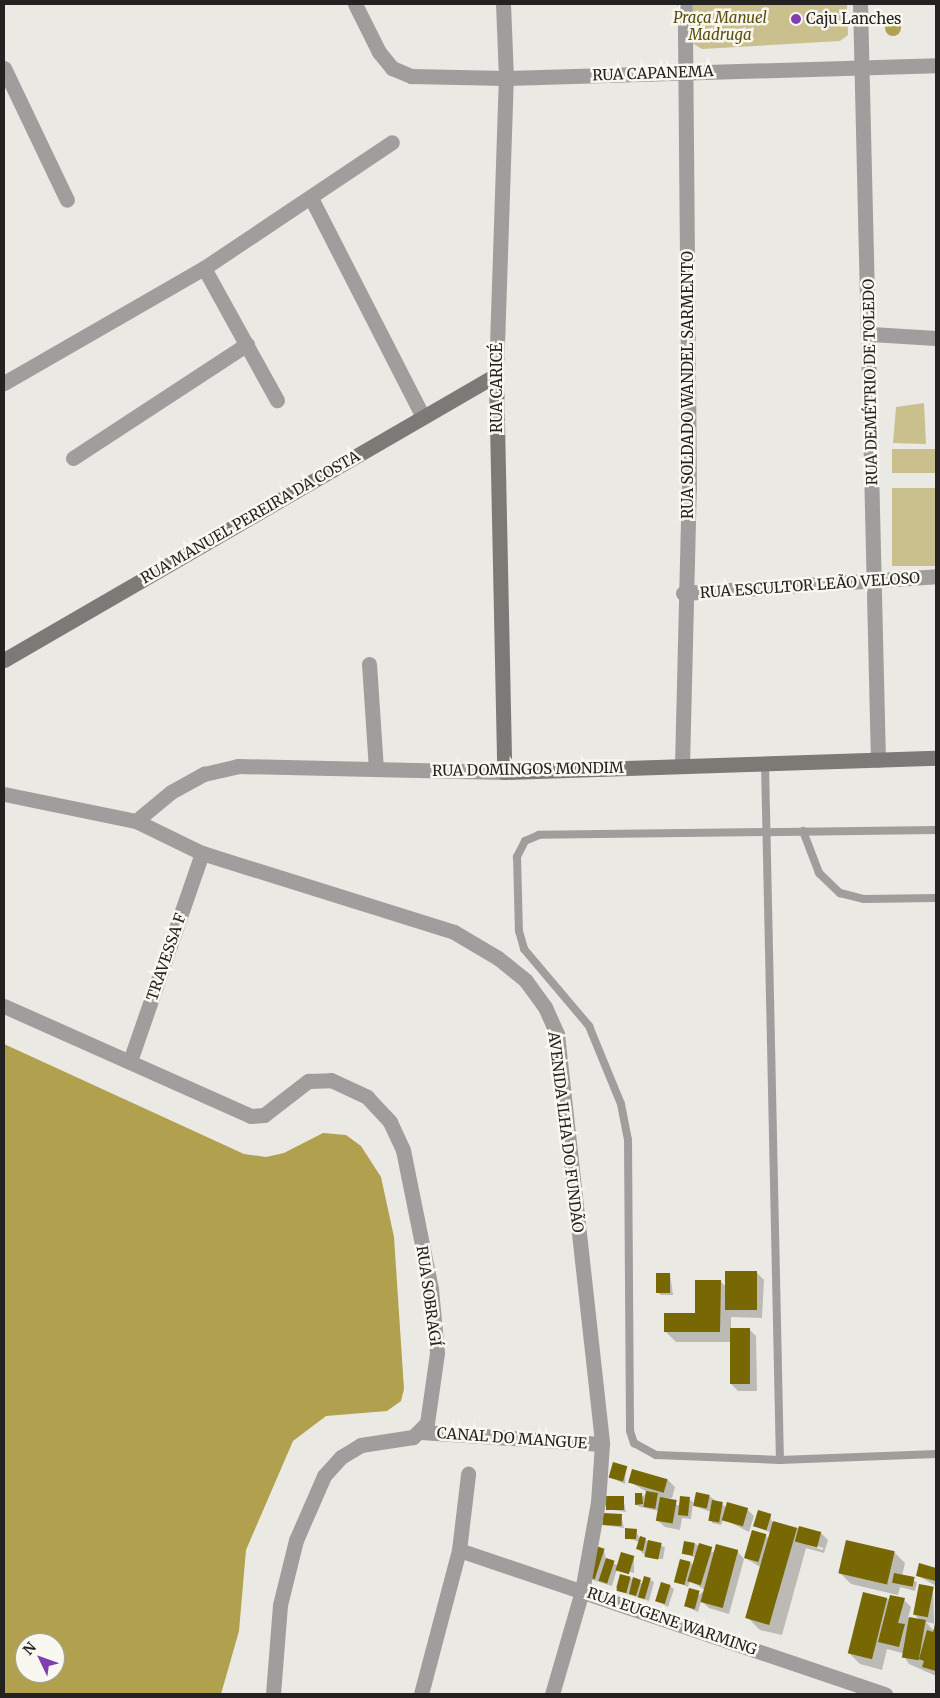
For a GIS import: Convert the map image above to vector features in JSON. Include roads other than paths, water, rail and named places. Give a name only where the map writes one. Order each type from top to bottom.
[{"type":"street","name":"RUA CAPANEMA","points":[[355,4],[379,52],[392,68],[411,76],[506,78],[936,65]]},
{"type":"street","name":"RUA CARICÉ","points":[[503,4],[506,78],[496,375],[504,772]]},
{"type":"street","name":"RUA SOLDADO WANDEL SARMENTO","points":[[682,766],[683,593],[689,489],[689,72],[685,4]]},
{"type":"street","name":"RUA DEMÉTRIO DE TOLEDO","points":[[860,4],[860,66],[871,334],[870,578],[878,760]]},
{"type":"street","points":[[4,68],[67,200]]},
{"type":"street","points":[[4,383],[204,268],[392,142]]},
{"type":"street","points":[[311,198],[423,417]]},
{"type":"street","points":[[204,268],[277,400]]},
{"type":"street","points":[[871,334],[936,338]]},
{"type":"street","points":[[72,458],[247,344]]},
{"type":"street","name":"RUA MANUEL PEREIRA DA COSTA","points":[[4,660],[496,375]]},
{"type":"street","name":"RUA ESCULTOR LEÃO VELOSO","points":[[683,593],[870,578],[936,576]]},
{"type":"street","points":[[369,664],[376,769]]},
{"type":"street","name":"RUA DOMINGOS MONDIM","points":[[136,821],[196,778],[238,766],[504,772],[936,758]]},
{"type":"street","name":"AVENIDA ILHA DO FUNDÃO","points":[[4,794],[136,821],[202,852],[454,932],[505,964],[545,1007],[557,1034],[602,1444],[598,1502],[582,1591],[552,1694]]},
{"type":"street","name":"TRAVESSA F","points":[[130,1061],[202,852]]},
{"type":"street","name":"RUA SOBRAGÍ","points":[[4,1006],[251,1116],[264,1115],[308,1081],[332,1080],[367,1097],[390,1122],[403,1150],[431,1289],[436,1344],[434,1391],[421,1432]]},
{"type":"street","points":[[273,1694],[280,1605],[296,1540],[324,1476],[340,1457],[360,1445],[421,1432]]},
{"type":"street","name":"CANAL DO MANGUE","points":[[421,1432],[602,1444]]},
{"type":"street","points":[[421,1694],[459,1550],[468,1474]]},
{"type":"street","name":"RUA EUGENE WARMING","points":[[459,1550],[885,1694]]},
{"type":"lane","points":[[765,764],[769,832],[780,1460]]},
{"type":"lane","points":[[936,830],[539,835],[525,841],[517,857],[519,931],[524,949],[589,1026],[621,1104],[628,1140],[630,1432],[634,1443],[656,1455],[780,1460],[936,1454]]},
{"type":"lane","points":[[804,831],[819,873],[840,893],[864,899],[936,898]]},
{"type":"place","name":"Caju Lanches","points":[[796,19]]},
{"type":"park label","name":"Praça Manuel Madruga","points":[[720,26]]}]
